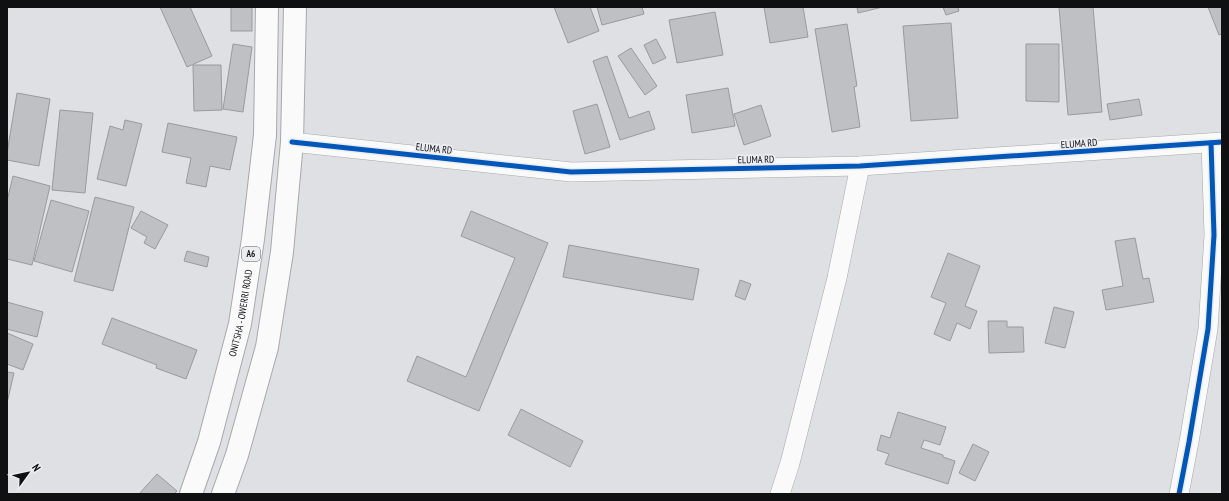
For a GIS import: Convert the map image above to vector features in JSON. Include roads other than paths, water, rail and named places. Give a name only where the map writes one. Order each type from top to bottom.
[{"type":"highway","name":"ONITSHA - OWERRI ROAD","points":[[191,494],[209,442],[240,324],[252,247],[264,135],[267,7]]},
{"type":"highway","points":[[223,494],[237,455],[267,347],[282,252],[292,142],[295,7]]},
{"type":"street","name":"ELUMA RD","points":[[292,142],[571,172],[860,166],[1217,142]]},
{"type":"street","points":[[1179,494],[1208,329],[1214,235],[1217,142]]},
{"type":"street","points":[[780,494],[790,463],[837,278],[860,166]]}]
